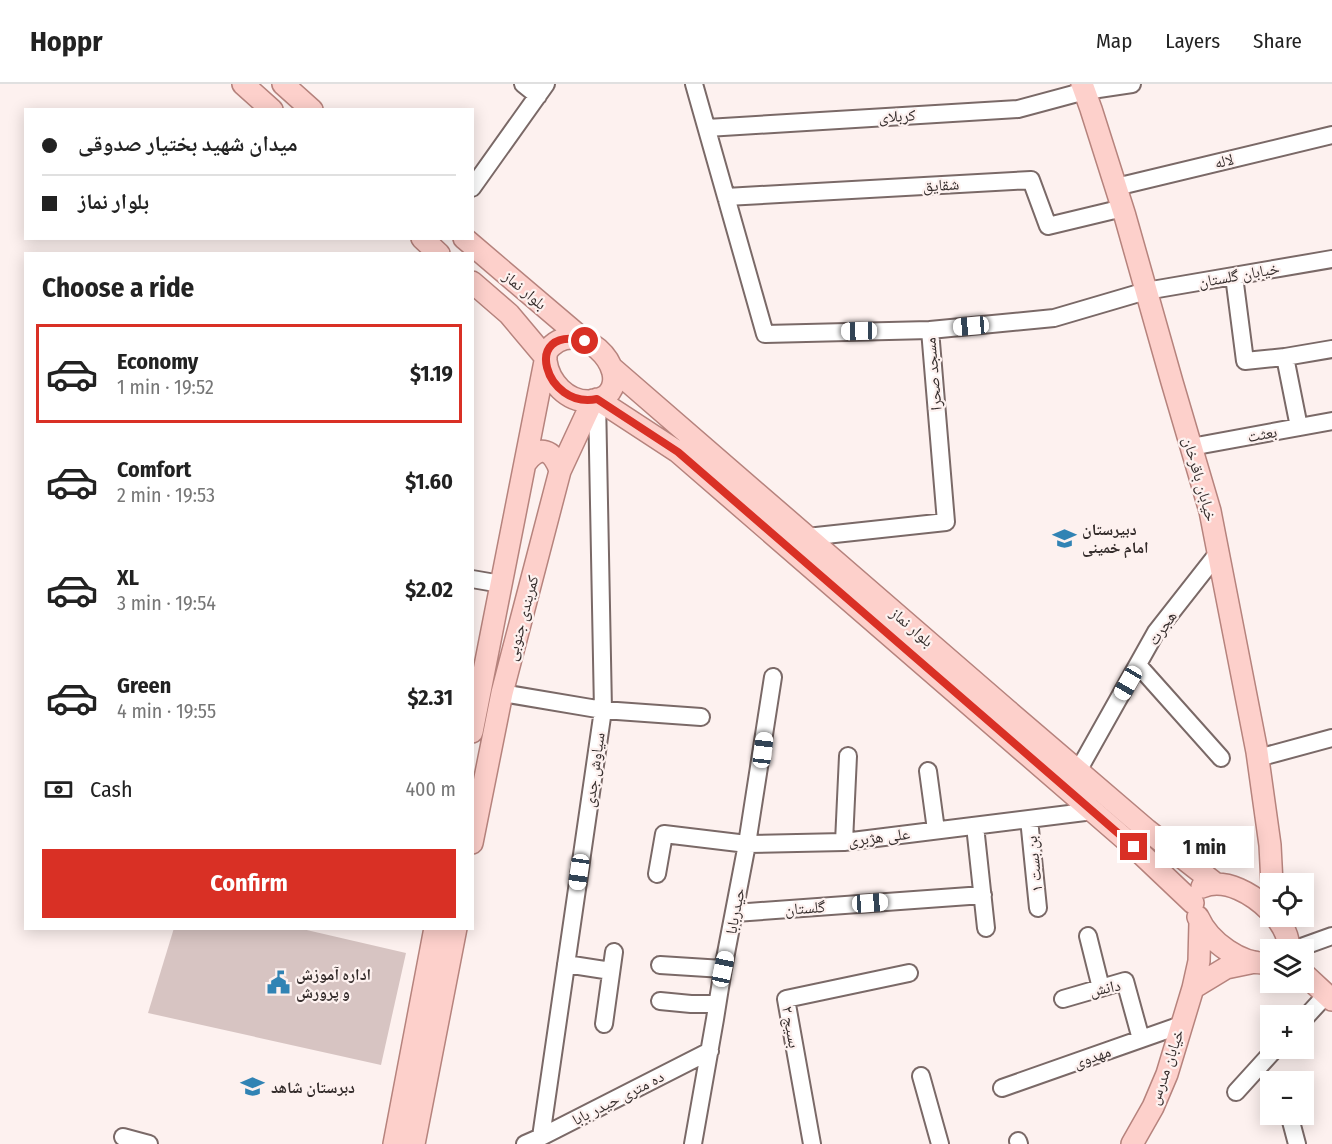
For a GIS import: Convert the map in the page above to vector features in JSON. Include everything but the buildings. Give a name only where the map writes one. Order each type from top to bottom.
[{"type":"main road","points":[[243,84],[270,108]]},
{"type":"main road","points":[[283,84],[310,108]]},
{"type":"main road","name":"خیابان باقرخان","points":[[1083,88],[1123,208],[1210,511],[1258,758],[1271,873]]},
{"type":"main road","points":[[424,240],[437,252]]},
{"type":"main road","name":"بلوار نماز","points":[[466,240],[585,341]]},
{"type":"main road","name":"بلوار نماز","points":[[474,284],[509,314],[546,360]]},
{"type":"main road","points":[[509,314],[516,315],[525,311],[529,304],[528,292]]},
{"type":"main road","points":[[573,338],[585,341],[597,347],[606,356],[614,377],[612,388],[606,396],[585,401],[563,392],[548,372],[546,360],[547,351],[553,343],[573,338]]},
{"type":"main road","name":"کمربندی جنوبی","points":[[475,706],[546,360]]},
{"type":"main road","name":"بلوار نماز","points":[[611,367],[1078,771],[1216,884]]},
{"type":"main road","name":"بلوار نماز","points":[[595,400],[678,452],[1157,868],[1197,913],[1208,933],[1230,951],[1260,962]]},
{"type":"main road","name":"کمربندی جنوبی","points":[[474,833],[502,693],[560,471],[595,400]]},
{"type":"main road","points":[[644,430],[641,412],[647,406],[656,405]]},
{"type":"main road","points":[[525,464],[530,455],[539,452],[549,453],[557,460],[560,471]]},
{"type":"main road","points":[[1157,868],[1167,868],[1173,862],[1169,847]]},
{"type":"main road","points":[[1197,913],[1194,894],[1199,888],[1207,885],[1228,885],[1260,901]]},
{"type":"main road","name":"خیابان مدرس","points":[[1132,1144],[1153,1107],[1162,1085],[1193,988],[1199,961],[1197,913]]},
{"type":"main road","points":[[414,1144],[435,930]]},
{"type":"main road","points":[[394,1144],[427,1022],[455,930]]},
{"type":"main road","points":[[1193,988],[1226,968],[1260,963]]},
{"type":"main road","points":[[1314,983],[1329,997]]},
{"type":"street","points":[[474,185],[542,90],[523,84]]},
{"type":"street","name":"مسجد صحرا","points":[[694,84],[765,334],[930,330],[946,522],[807,537]]},
{"type":"street","name":"کربلای","points":[[707,128],[1018,109],[1083,88],[1132,84]]},
{"type":"street","name":"لاله","points":[[1116,187],[1332,135]]},
{"type":"street","name":"شقایق","points":[[726,197],[1031,180],[1048,226],[1123,208]]},
{"type":"street","name":"خیابان گلستان","points":[[930,330],[1054,318],[1146,291],[1332,259]]},
{"type":"street","points":[[1234,276],[1245,361],[1332,349]]},
{"type":"street","points":[[1285,357],[1299,427]]},
{"type":"street","name":"سیاوش جدی","points":[[541,1137],[603,710],[595,400]]},
{"type":"street","name":"بعثت","points":[[1191,447],[1332,421]]},
{"type":"street","name":"هجرت","points":[[1078,771],[1156,632],[1218,553]]},
{"type":"street","points":[[474,579],[501,584]]},
{"type":"street","points":[[1138,665],[1221,758]]},
{"type":"street","name":"حیدربابا","points":[[693,1144],[747,844],[773,677]]},
{"type":"street","points":[[502,693],[603,710],[701,717]]},
{"type":"street","points":[[1258,758],[1332,738]]},
{"type":"street","points":[[844,842],[848,756]]},
{"type":"street","points":[[928,771],[936,830]]},
{"type":"street","name":"علی هژبری","points":[[657,874],[664,834],[747,844],[844,842],[1093,811]]},
{"type":"street","name":"بن بست ۱","points":[[1029,819],[1038,908]]},
{"type":"street","points":[[975,826],[986,928]]},
{"type":"street","name":"گلستان","points":[[735,913],[983,895]]},
{"type":"street","points":[[1088,936],[1101,988]]},
{"type":"street","points":[[1314,942],[1332,936]]},
{"type":"street","points":[[604,1024],[614,952]]},
{"type":"street","points":[[566,964],[611,971]]},
{"type":"street","points":[[660,965],[723,969]]},
{"type":"street","name":"بسیج ۲","points":[[812,1144],[786,999],[909,973]]},
{"type":"street","name":"دانش","points":[[1063,999],[1125,981],[1141,1039]]},
{"type":"street","points":[[1314,1010],[1329,997]]},
{"type":"street","points":[[660,1001],[717,1004]]},
{"type":"street","name":"مهدوی","points":[[1002,1088],[1181,1025]]},
{"type":"street","name":"ده متری حیدر بابا","points":[[525,1144],[710,1051]]},
{"type":"street","points":[[1236,1092],[1266,1059]]},
{"type":"street","points":[[921,1076],[940,1144]]},
{"type":"street","points":[[1292,1125],[1297,1144]]},
{"type":"street","points":[[123,1137],[149,1144]]},
{"type":"place","name":"دبیرستان امام خمینی","points":[[1064,538]]},
{"type":"place","name":"اداره آموزش و پرورش","points":[[278,983]]},
{"type":"place","name":"دبرستان شاهد","points":[[253,1087]]},
{"type":"route","points":[[585,341],[573,338],[563,339],[553,343],[547,351],[548,372],[563,392],[585,401],[597,399],[678,452],[1134,847]]}]
